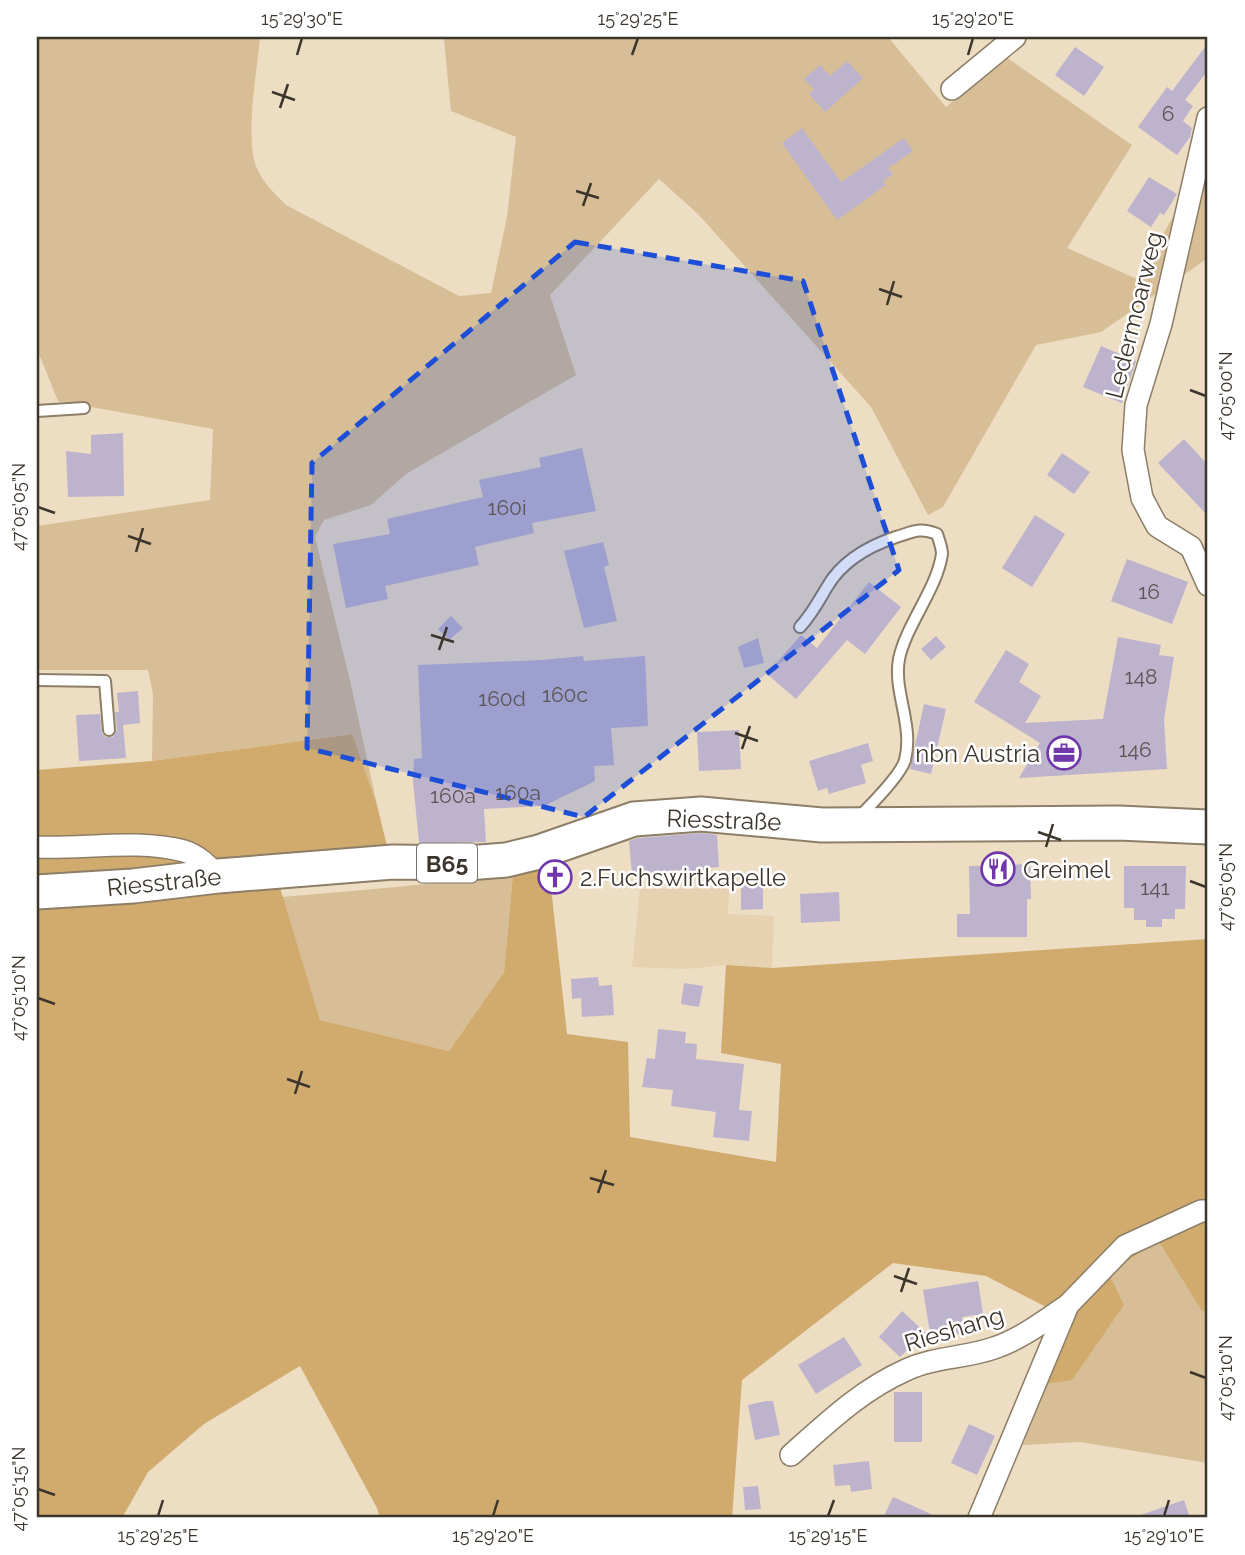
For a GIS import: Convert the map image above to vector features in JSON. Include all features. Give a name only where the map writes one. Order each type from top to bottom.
[{"type":"main road","name":"Riesstraße","points":[[37,892],[393,862],[467,863],[506,860],[540,852],[634,819],[701,814],[822,825],[1119,823],[1208,827]]},
{"type":"street","points":[[952,89],[1015,37]]},
{"type":"street","name":"Ledermoarweg","points":[[1208,118],[1161,324],[1136,405],[1133,450],[1142,498],[1157,526],[1191,547],[1208,585]]},
{"type":"street","points":[[37,847],[140,846],[185,851],[202,860],[218,876]]},
{"type":"street","name":"Rieshang","points":[[791,1455],[845,1406],[875,1386],[908,1368],[992,1349],[1016,1339],[1068,1305],[1125,1246],[1201,1211],[1208,1211]]},
{"type":"street","name":"Rieshang","points":[[987,1513],[1068,1305]]},
{"type":"lane","points":[[37,411],[84,408]]},
{"type":"lane","points":[[800,627],[816,610],[828,585],[851,560],[875,544],[923,528],[937,534],[942,552],[930,587],[899,657],[898,678],[908,724],[905,761],[879,796],[851,825]]},
{"type":"lane","points":[[37,680],[105,681],[109,730]]},
{"type":"highlighted area","points":[[575,242],[803,281],[899,570],[584,817],[307,748],[312,463]]},
{"type":"shaded area","points":[[37,37],[260,37],[252,137],[256,166],[265,182],[286,205],[459,296],[491,293],[507,217],[516,137],[451,111],[444,40],[439,37],[888,37],[946,107],[1006,57],[1132,145],[1067,248],[1137,279],[1208,160],[1208,258],[1101,332],[1036,345],[943,507],[928,515],[871,407],[698,214],[659,179],[550,295],[576,375],[406,474],[371,505],[324,520],[315,537],[377,805],[351,734],[152,761],[153,694],[148,670],[37,670],[37,526],[210,500],[213,429],[58,401],[37,349]]},
{"type":"shaded area","points":[[352,734],[377,805],[387,846],[271,858],[320,1020],[449,1051],[504,972],[513,874],[549,869],[567,1034],[628,1042],[630,1137],[776,1162],[781,1064],[721,1053],[726,965],[772,968],[1208,939],[1208,1310],[1202,1311],[1158,1240],[1109,1274],[1124,1305],[1072,1380],[1045,1384],[1062,1315],[986,1276],[893,1263],[742,1380],[732,1518],[380,1518],[300,1366],[204,1424],[148,1472],[122,1518],[37,1518],[37,770],[152,761]]},
{"type":"shaded area","points":[[513,874],[504,972],[449,1051],[320,1020],[282,897]]},
{"type":"shaded area","points":[[640,889],[729,889],[728,914],[774,916],[772,968],[726,965],[686,969],[632,967]]},
{"type":"shaded area","points":[[1159,1240],[1202,1310],[1208,1310],[1208,1463],[1080,1442],[1023,1445],[1045,1384],[1108,1274]]},
{"type":"building","points":[[1208,43],[1208,70],[1185,100],[1193,106],[1183,121],[1192,128],[1190,137],[1177,155],[1138,127],[1167,87],[1172,91]]},
{"type":"building","points":[[1075,47],[1104,67],[1084,96],[1055,75]]},
{"type":"building","points":[[847,61],[863,78],[825,112],[809,94],[814,89],[804,79],[820,65],[830,76]]},
{"type":"building","points":[[802,128],[841,182],[904,138],[913,151],[888,168],[893,174],[883,181],[886,185],[837,220],[782,143]]},
{"type":"building","points":[[1149,177],[1177,194],[1164,215],[1160,213],[1151,227],[1127,211]]},
{"type":"building","points":[[1101,346],[1136,361],[1122,403],[1083,387]]},
{"type":"building","points":[[123,433],[124,496],[68,497],[66,451],[91,454],[91,435]]},
{"type":"building","points":[[1184,439],[1208,465],[1208,516],[1158,463]]},
{"type":"building","points":[[582,448],[596,511],[532,523],[534,533],[475,547],[479,565],[385,586],[388,599],[346,608],[333,544],[390,534],[387,519],[483,497],[479,480],[541,467],[539,458]]},
{"type":"building","points":[[1062,453],[1090,472],[1074,494],[1047,475]]},
{"type":"building","points":[[1035,515],[1065,534],[1032,587],[1002,568]]},
{"type":"building","points":[[603,542],[609,565],[604,567],[617,621],[584,628],[564,551]]},
{"type":"building","points":[[1127,559],[1188,582],[1172,624],[1111,601]]},
{"type":"building","points":[[869,582],[901,607],[865,654],[847,640],[796,699],[767,674],[801,635],[817,648]]},
{"type":"building","points":[[451,616],[463,628],[449,640],[438,629]]},
{"type":"building","points":[[936,636],[946,647],[931,660],[921,649]]},
{"type":"building","points":[[1118,637],[1161,645],[1159,655],[1174,657],[1164,719],[1167,769],[1019,778],[1040,743],[974,702],[1006,650],[1029,664],[1019,682],[1041,696],[1025,723],[1103,719]]},
{"type":"building","points":[[758,638],[764,663],[744,668],[738,647]]},
{"type":"building","points":[[583,656],[584,661],[645,656],[648,726],[611,728],[614,765],[594,766],[595,781],[544,806],[484,809],[486,842],[419,843],[413,781],[414,759],[422,758],[418,665]]},
{"type":"building","points":[[138,691],[140,723],[123,725],[126,758],[79,761],[76,715],[100,714],[102,734],[113,737],[117,730],[115,712],[119,712],[117,693]]},
{"type":"building","points":[[924,704],[946,709],[931,774],[910,769]]},
{"type":"building","points":[[739,730],[741,769],[699,771],[697,732]]},
{"type":"building","points":[[868,743],[873,761],[861,765],[866,783],[829,794],[827,788],[818,791],[809,761]]},
{"type":"building","points":[[701,833],[717,835],[719,867],[706,868],[706,875],[685,876],[684,870],[632,874],[629,841]]},
{"type":"building","points":[[1030,864],[1031,899],[1027,899],[1027,937],[957,937],[957,914],[970,914],[969,866]]},
{"type":"building","points":[[1124,866],[1186,866],[1185,909],[1175,909],[1175,919],[1162,919],[1162,927],[1146,927],[1146,920],[1134,920],[1134,908],[1124,908]]},
{"type":"building","points":[[741,885],[763,885],[763,909],[741,910]]},
{"type":"building","points":[[839,892],[840,921],[801,923],[800,894]]},
{"type":"building","points":[[598,977],[599,986],[612,985],[614,1015],[582,1017],[581,998],[572,999],[571,979]]},
{"type":"building","points":[[684,983],[703,986],[699,1007],[681,1004]]},
{"type":"building","points":[[658,1029],[686,1032],[685,1043],[697,1044],[696,1059],[744,1064],[739,1110],[752,1111],[749,1141],[713,1137],[716,1112],[671,1106],[673,1090],[642,1087],[647,1058],[655,1059]]},
{"type":"building","points":[[978,1281],[983,1314],[962,1317],[964,1333],[915,1342],[900,1357],[879,1337],[902,1311],[931,1338],[923,1290]]},
{"type":"building","points":[[844,1337],[862,1365],[816,1394],[798,1365]]},
{"type":"building","points":[[894,1392],[922,1392],[922,1442],[894,1442]]},
{"type":"building","points":[[773,1401],[780,1435],[755,1440],[748,1405]]},
{"type":"building","points":[[969,1424],[995,1436],[977,1475],[951,1463]]},
{"type":"building","points":[[869,1461],[872,1489],[851,1492],[850,1485],[835,1486],[833,1465]]},
{"type":"building","points":[[758,1486],[761,1509],[745,1510],[743,1487]]},
{"type":"building","points":[[893,1497],[940,1518],[883,1518]]},
{"type":"building","points":[[1184,1500],[1190,1518],[1138,1518],[1138,1516]]},
{"type":"place","name":"nbn Austria","points":[[1064,753]]},
{"type":"place","name":"Greimel","points":[[998,869]]},
{"type":"place","name":"2.Fuchswirtkapelle","points":[[555,877]]}]
